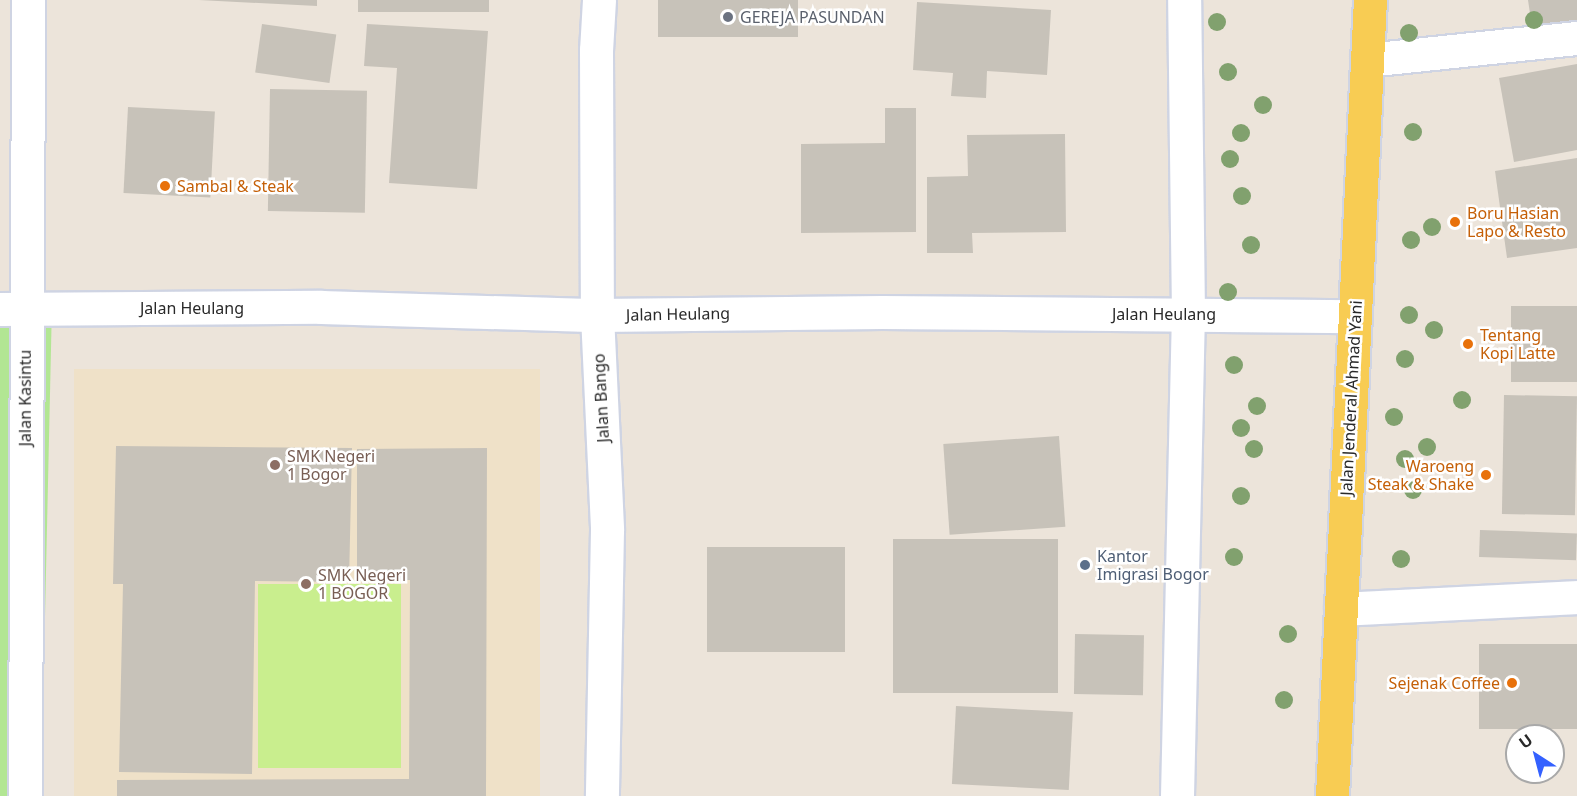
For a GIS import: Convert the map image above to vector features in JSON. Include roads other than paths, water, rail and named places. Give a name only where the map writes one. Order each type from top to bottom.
[{"type":"main road","name":"Jalan Jenderal Ahmad Yani","points":[[1332,796],[1370,0]]},
{"type":"street","name":"Jalan Kasintu","points":[[25,796],[13,309],[28,0]]},
{"type":"street","name":"Jalan Bango","points":[[598,0],[596,50],[597,315],[607,530],[602,796]]},
{"type":"street","points":[[1177,796],[1188,315],[1184,0]]},
{"type":"street","points":[[1367,60],[1577,38]]},
{"type":"street","name":"Jalan Heulang","points":[[13,309],[321,307],[597,315],[882,312],[1355,316]]},
{"type":"street","points":[[1341,609],[1577,597]]},
{"type":"place","name":"GEREJA PASUNDAN","points":[[728,17]]},
{"type":"place","name":"Sambal & Steak","points":[[165,186]]},
{"type":"place","name":"Boru Hasian Lapo & Resto","points":[[1455,222]]},
{"type":"place","name":"Tentang Kopi Latte","points":[[1468,344]]},
{"type":"place","name":"SMK Negeri 1 Bogor","points":[[275,465]]},
{"type":"place","name":"Waroeng Steak & Shake","points":[[1486,475]]},
{"type":"place","name":"Kantor Imigrasi Bogor","points":[[1085,565]]},
{"type":"place","name":"SMK Negeri 1 BOGOR","points":[[306,584]]},
{"type":"place","name":"Sejenak Coffee","points":[[1512,683]]}]
